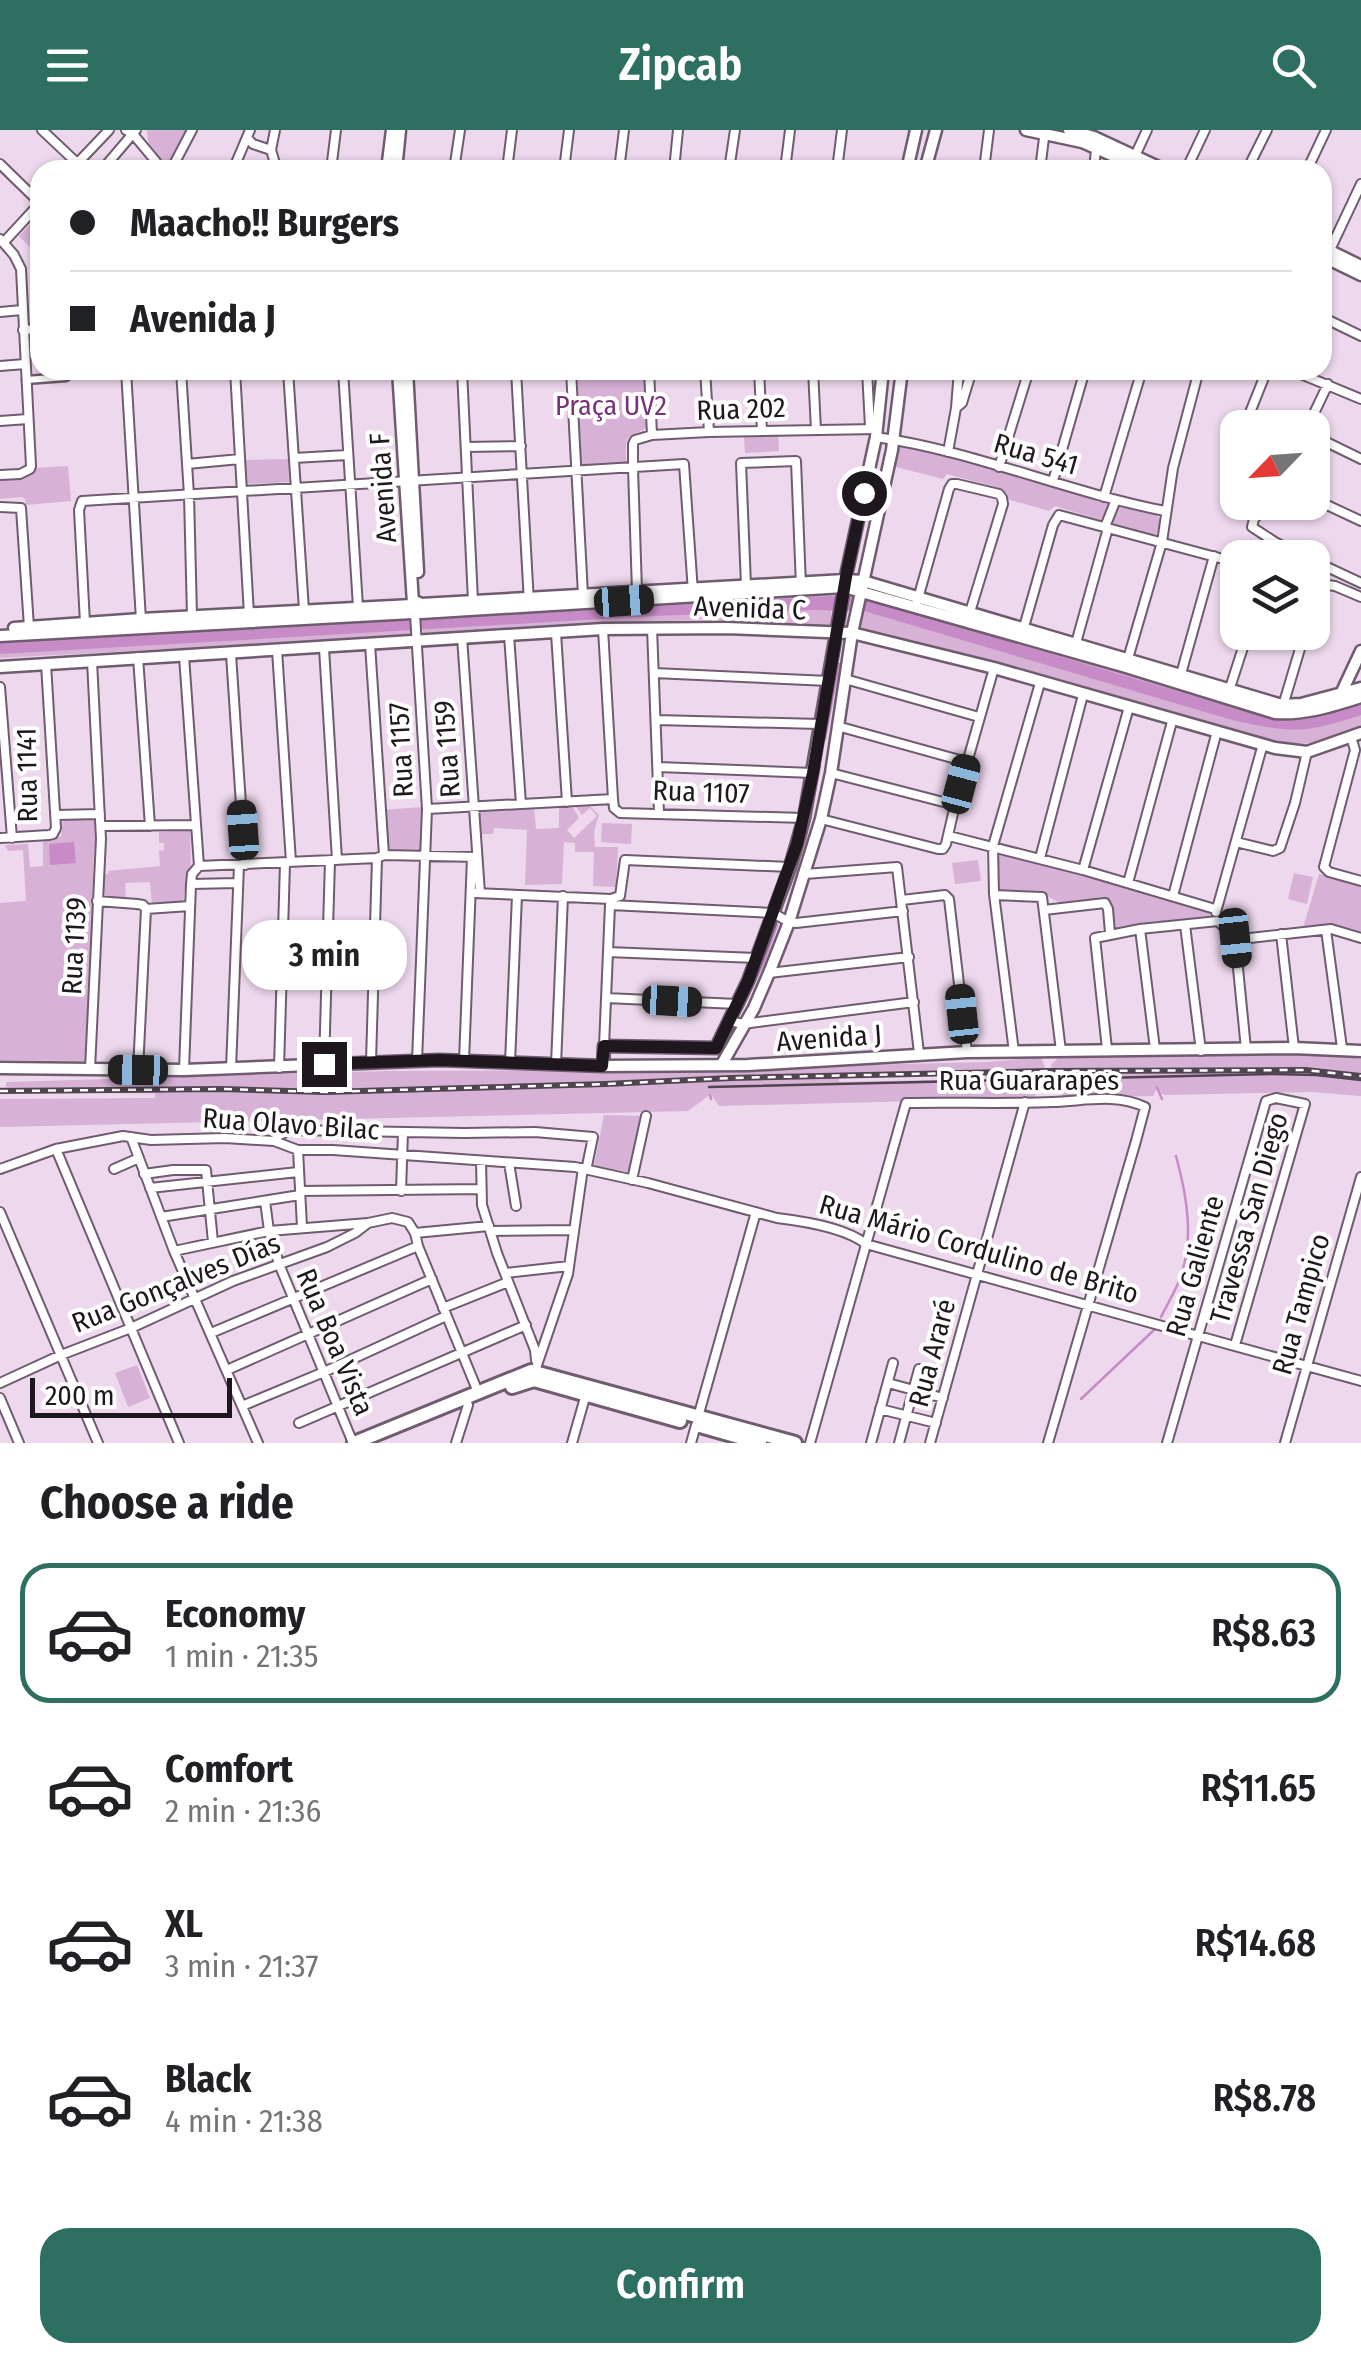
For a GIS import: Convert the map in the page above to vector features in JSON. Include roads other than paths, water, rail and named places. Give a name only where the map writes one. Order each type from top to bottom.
[{"type":"main road","points":[[376,1443],[536,1368],[697,1421]]},
{"type":"main road","points":[[353,1443],[534,1380],[795,1443]]},
{"type":"main road","points":[[723,1428],[760,1443]]},
{"type":"street","points":[[42,130],[69,160]]},
{"type":"street","points":[[80,160],[109,130]]},
{"type":"street","points":[[176,160],[192,130]]},
{"type":"street","points":[[274,160],[271,150],[275,130]]},
{"type":"street","points":[[332,160],[336,130]]},
{"type":"street","points":[[388,160],[392,130]]},
{"type":"street","points":[[397,160],[400,130]]},
{"type":"street","points":[[456,160],[460,130]]},
{"type":"street","points":[[508,160],[512,130]]},
{"type":"street","points":[[565,160],[569,130]]},
{"type":"street","points":[[620,160],[624,130]]},
{"type":"street","points":[[675,160],[678,130]]},
{"type":"street","points":[[730,160],[735,130]]},
{"type":"street","points":[[786,160],[790,130]]},
{"type":"street","points":[[838,160],[842,130]]},
{"type":"street","points":[[909,160],[916,130]]},
{"type":"street","points":[[928,160],[936,130]]},
{"type":"street","points":[[985,160],[989,130]]},
{"type":"street","points":[[1026,130],[1083,135],[1111,160]]},
{"type":"street","points":[[1069,130],[1144,160]]},
{"type":"street","points":[[1135,156],[1147,130]]},
{"type":"street","points":[[1191,160],[1206,130]]},
{"type":"street","points":[[1252,160],[1267,130]]},
{"type":"street","points":[[1312,160],[1326,130]]},
{"type":"street","points":[[110,160],[132,131],[154,160]]},
{"type":"street","points":[[1041,160],[1045,131]]},
{"type":"street","points":[[248,134],[253,144],[271,150]]},
{"type":"street","points":[[237,160],[248,134]]},
{"type":"street","points":[[1095,160],[1096,149]]},
{"type":"street","points":[[0,164],[30,193]]},
{"type":"street","points":[[1332,240],[1361,184]]},
{"type":"street","points":[[0,475],[24,473],[31,466],[21,269],[2,241],[30,213]]},
{"type":"street","points":[[0,256],[14,255]]},
{"type":"street","points":[[1332,256],[1361,266]]},
{"type":"street","points":[[1332,257],[1361,275]]},
{"type":"street","points":[[0,312],[22,310]]},
{"type":"street","points":[[1332,322],[1361,336]]},
{"type":"street","points":[[23,330],[30,330]]},
{"type":"street","points":[[0,366],[26,364]]},
{"type":"street","points":[[26,380],[30,380]]},
{"type":"street","points":[[126,380],[140,624]]},
{"type":"street","points":[[182,380],[192,616]]},
{"type":"street","points":[[236,380],[249,617]]},
{"type":"street","points":[[289,380],[304,610]]},
{"type":"street","points":[[344,380],[358,607]]},
{"type":"street","name":"Avenida F","points":[[399,380],[409,480]]},
{"type":"street","name":"Avenida F","points":[[407,380],[416,610]]},
{"type":"street","points":[[463,380],[474,601]]},
{"type":"street","points":[[517,380],[529,603]]},
{"type":"street","points":[[572,380],[583,595]]},
{"type":"street","points":[[637,591],[633,442],[652,436],[649,380]]},
{"type":"street","points":[[705,380],[708,432]]},
{"type":"street","points":[[759,380],[762,431]]},
{"type":"street","points":[[813,380],[816,430]]},
{"type":"street","points":[[868,380],[874,431]]},
{"type":"street","points":[[604,1046],[712,1049],[719,1045],[730,1022],[790,867],[804,818],[882,380]]},
{"type":"street","points":[[722,1064],[770,974],[821,819],[852,633],[894,439],[901,380]]},
{"type":"street","points":[[948,452],[958,380]]},
{"type":"street","points":[[956,408],[962,403],[969,380]]},
{"type":"street","points":[[999,468],[1025,380]]},
{"type":"street","points":[[1054,482],[1082,380]]},
{"type":"street","points":[[1104,497],[1139,380]]},
{"type":"street","points":[[1127,663],[1162,542],[1177,452],[1196,380]]},
{"type":"street","points":[[1251,410],[1261,380]]},
{"type":"street","points":[[1317,380],[1361,399]]},
{"type":"street","points":[[1316,410],[1328,384]]},
{"type":"street","points":[[0,421],[28,419]]},
{"type":"street","name":"Rua 202","points":[[652,436],[816,430],[874,431],[894,439]]},
{"type":"street","name":"Rua 541","points":[[894,439],[1115,502],[1165,512]]},
{"type":"street","points":[[1330,444],[1361,459]]},
{"type":"street","points":[[466,447],[521,446]]},
{"type":"street","points":[[294,458],[348,455]]},
{"type":"street","points":[[187,464],[240,460]]},
{"type":"street","points":[[745,589],[741,464],[796,462],[801,586]]},
{"type":"street","points":[[85,622],[79,510],[82,501],[684,464],[692,592]]},
{"type":"street","points":[[916,602],[952,484],[998,494],[1003,504],[970,612]]},
{"type":"street","points":[[1076,643],[1115,502]]},
{"type":"street","points":[[1330,506],[1361,521]]},
{"type":"street","points":[[0,507],[21,508],[28,627]]},
{"type":"street","name":"Rua 541","points":[[1024,627],[1057,516],[1220,558]]},
{"type":"street","points":[[1254,520],[1252,527],[1272,540]]},
{"type":"street","points":[[1181,674],[1214,556]]},
{"type":"street","points":[[1330,568],[1361,583]]},
{"type":"street","name":"Avenida C","points":[[0,633],[845,584],[970,612],[995,624],[1024,627],[1127,663],[1181,674],[1228,693]]},
{"type":"street","points":[[1330,585],[1361,597]]},
{"type":"street","name":"Avenida C","points":[[0,633],[85,622],[140,624],[192,616],[249,617],[358,607],[416,610],[474,601],[529,603],[637,591],[692,592]]},
{"type":"street","name":"Avenida C","points":[[916,602],[1282,709],[1361,697]]},
{"type":"street","name":"Rua 1157","points":[[416,610],[427,808],[417,1060]]},
{"type":"street","points":[[652,628],[659,813]]},
{"type":"street","points":[[603,629],[613,799]]},
{"type":"street","name":"Avenida C","points":[[0,667],[324,648],[417,637],[603,629],[852,633],[994,668],[1263,744],[1306,752],[1356,735]]},
{"type":"street","points":[[556,632],[567,802]]},
{"type":"street","points":[[509,635],[521,804]]},
{"type":"street","name":"Rua 1159","points":[[462,637],[476,894],[464,1060]]},
{"type":"street","points":[[370,644],[380,857],[371,1062]]},
{"type":"street","points":[[324,648],[333,860],[324,1064]]},
{"type":"street","points":[[277,650],[288,863],[279,1068]]},
{"type":"street","points":[[1228,693],[1242,650]]},
{"type":"street","points":[[1282,709],[1300,650]]},
{"type":"street","points":[[1338,699],[1361,651]]},
{"type":"street","points":[[231,654],[242,865],[238,883],[231,1068]]},
{"type":"street","points":[[184,656],[199,866]]},
{"type":"street","points":[[138,658],[150,826]]},
{"type":"street","name":"Rua 1139","points":[[90,1069],[101,826],[92,661]]},
{"type":"street","name":"Rua 1141","points":[[0,838],[53,834],[56,815],[46,664]]},
{"type":"street","points":[[821,819],[943,849],[994,668]]},
{"type":"street","points":[[654,672],[829,681]]},
{"type":"street","points":[[845,679],[980,717]]},
{"type":"street","points":[[1014,1052],[992,846],[1040,683]]},
{"type":"street","points":[[0,687],[12,838]]},
{"type":"street","name":"Avenida C","points":[[1338,699],[1361,688]]},
{"type":"street","points":[[1040,858],[1084,696]]},
{"type":"street","points":[[1083,870],[1129,707]]},
{"type":"street","points":[[1128,883],[1173,718]]},
{"type":"street","points":[[656,720],[820,724]]},
{"type":"street","points":[[837,726],[967,762]]},
{"type":"street","points":[[1173,896],[1217,731]]},
{"type":"street","points":[[1356,735],[1358,751],[1324,867],[1328,872],[1361,881]]},
{"type":"street","points":[[1246,1049],[1235,938],[1218,921],[1215,909],[1263,744]]},
{"type":"street","points":[[1236,842],[1279,850],[1296,803],[1306,752]]},
{"type":"street","points":[[816,753],[832,758]]},
{"type":"street","points":[[658,766],[813,773]]},
{"type":"street","points":[[831,772],[955,806]]},
{"type":"street","name":"Rua 1107","points":[[427,808],[613,799],[614,808],[620,813],[804,818]]},
{"type":"street","points":[[56,815],[100,814]]},
{"type":"street","points":[[101,826],[194,825]]},
{"type":"street","points":[[949,836],[1215,909]]},
{"type":"street","points":[[184,1070],[191,884],[192,874],[199,866],[380,857],[474,858]]},
{"type":"street","points":[[610,902],[620,896],[623,864],[628,859],[790,867]]},
{"type":"street","points":[[805,874],[893,866],[898,869],[919,1054]]},
{"type":"street","points":[[191,884],[238,883]]},
{"type":"street","points":[[476,894],[562,896],[773,913],[789,922],[904,911]]},
{"type":"street","points":[[510,1063],[517,895]]},
{"type":"street","points":[[902,900],[945,895],[949,900],[967,1052]]},
{"type":"street","points":[[995,895],[1042,897],[1062,1051]]},
{"type":"street","points":[[556,1064],[562,896]]},
{"type":"street","points":[[98,901],[137,904],[146,909],[138,1070]]},
{"type":"street","points":[[602,1066],[610,902]]},
{"type":"street","points":[[1044,910],[1104,903],[1110,934]]},
{"type":"street","points":[[146,909],[190,906]]},
{"type":"street","points":[[1107,1049],[1094,940],[1140,929],[1218,921]]},
{"type":"street","points":[[1185,925],[1201,1050]]},
{"type":"street","points":[[1140,929],[1155,1049]]},
{"type":"street","points":[[1235,938],[1326,930],[1361,938]]},
{"type":"street","points":[[1326,930],[1342,1048]]},
{"type":"street","points":[[1280,934],[1294,1048]]},
{"type":"street","points":[[608,952],[756,958]]},
{"type":"street","points":[[770,974],[909,958]]},
{"type":"street","points":[[606,998],[737,1004]]},
{"type":"street","points":[[730,1022],[743,1024],[914,1002]]},
{"type":"street","name":"Avenida J","points":[[0,1068],[184,1070],[417,1060],[748,1066],[967,1052],[1294,1048],[1361,1051]]},
{"type":"street","name":"Rua Guararapes","points":[[810,1443],[906,1104],[1110,1098],[1145,1107],[1087,1304]]},
{"type":"street","name":"Travessa San Diego","points":[[1235,1345],[1305,1104],[1276,1098],[1266,1101]]},
{"type":"street","name":"Rua Galiente","points":[[1166,1443],[1266,1101]]},
{"type":"street","name":"Rua Araré","points":[[930,1443],[1026,1102]]},
{"type":"street","points":[[632,1180],[646,1116]]},
{"type":"street","points":[[274,1141],[292,1130],[592,1136],[587,1166],[583,1168],[569,1266],[536,1368]]},
{"type":"street","points":[[401,1191],[403,1132]]},
{"type":"street","name":"Rua Olavo Bilac","points":[[0,1169],[56,1149],[116,1137],[274,1141],[298,1150],[583,1168]]},
{"type":"street","points":[[130,1137],[174,1251],[258,1443]]},
{"type":"street","points":[[56,1149],[179,1443]]},
{"type":"street","points":[[298,1150],[302,1227]]},
{"type":"street","points":[[114,1169],[138,1158]]},
{"type":"street","points":[[481,1161],[482,1205],[536,1350],[536,1368]]},
{"type":"street","points":[[508,1163],[516,1206]]},
{"type":"street","name":"Rua Mário Cordulino de Brito","points":[[583,1168],[858,1237],[866,1244],[1361,1381]]},
{"type":"street","points":[[144,1174],[207,1171],[213,1242]]},
{"type":"street","points":[[150,1188],[298,1172]]},
{"type":"street","name":"Rua Tampico","points":[[1285,1443],[1361,1177]]},
{"type":"street","points":[[161,1218],[300,1193],[481,1189]]},
{"type":"street","name":"Rua Boa Vista","points":[[265,1200],[278,1264],[353,1443]]},
{"type":"street","points":[[0,1212],[98,1443]]},
{"type":"street","points":[[691,1443],[756,1212]]},
{"type":"street","points":[[174,1251],[269,1230],[368,1224],[384,1219],[408,1222],[478,1392]]},
{"type":"street","name":"Rua Gonçalves Días","points":[[0,1383],[195,1298],[327,1247],[368,1224]]},
{"type":"street","points":[[415,1233],[574,1230]]},
{"type":"street","points":[[211,1333],[418,1246]]},
{"type":"street","points":[[242,1406],[324,1372],[507,1278],[569,1266]]},
{"type":"street","points":[[227,1370],[432,1280]]},
{"type":"street","points":[[1048,1443],[1087,1304]]},
{"type":"street","points":[[299,1424],[526,1324]]},
{"type":"street","points":[[871,1443],[893,1362]]},
{"type":"street","points":[[898,1443],[919,1369]]},
{"type":"street","points":[[888,1383],[942,1398]]},
{"type":"street","points":[[572,1443],[586,1394]]},
{"type":"street","points":[[0,1398],[18,1443]]},
{"type":"street","points":[[456,1443],[468,1405]]},
{"type":"street","points":[[880,1409],[936,1423]]},
{"type":"waterway","points":[[825,739],[839,664]]},
{"type":"waterway","points":[[789,889],[805,842],[820,766]]},
{"type":"waterway","points":[[742,1009],[777,925]]},
{"type":"waterway","points":[[1157,1087],[1162,1099]]},
{"type":"waterway","points":[[710,1095],[711,1099]]},
{"type":"waterway","points":[[1161,1317],[1179,1281],[1187,1250],[1186,1203],[1176,1156]]},
{"type":"waterway","points":[[1081,1399],[1155,1329]]},
{"type":"tram line","points":[[709,1087],[1272,1074],[1361,1080]]},
{"type":"railway","points":[[0,1091],[325,1092],[1047,1071],[1305,1070],[1361,1076]]},
{"type":"park label","name":"Praça UV2","points":[[611,405]]}]
